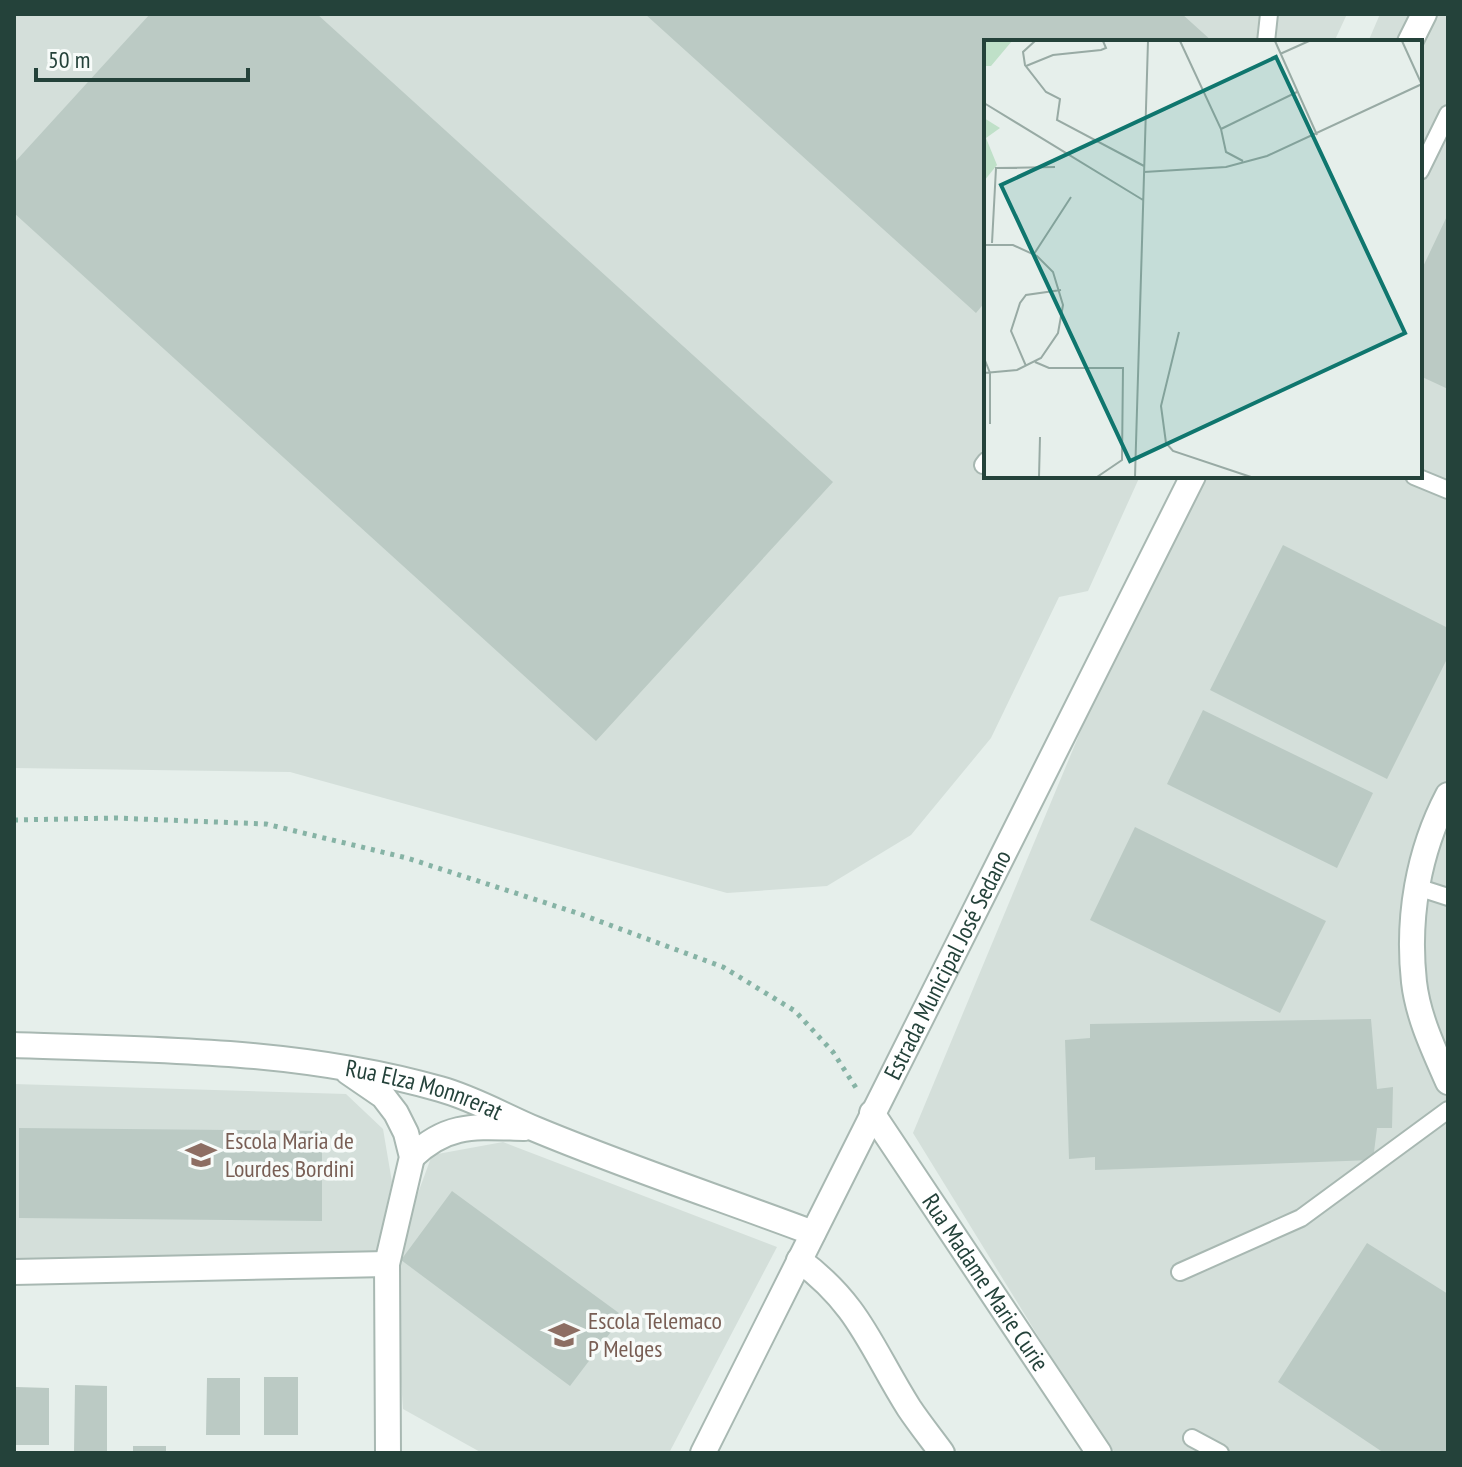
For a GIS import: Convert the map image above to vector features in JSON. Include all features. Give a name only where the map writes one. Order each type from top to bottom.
[{"type":"street","points":[[1411,40],[1424,14]]},
{"type":"street","name":"Estrada Municipal José Sedano","points":[[703,1453],[1192,478]]},
{"type":"street","points":[[1448,795],[1436,817],[1417,875],[1414,983],[1427,1032],[1448,1082]]},
{"type":"street","name":"Rua Elza Monnrerat","points":[[14,1045],[242,1052],[340,1066],[443,1090],[534,1128],[813,1233]]},
{"type":"street","points":[[340,1066],[383,1096],[406,1133],[412,1157],[387,1264],[388,1453]]},
{"type":"street","name":"Rua Madame Marie Curie","points":[[872,1113],[1099,1453]]},
{"type":"street","points":[[412,1157],[430,1139],[445,1132],[470,1127],[534,1128]]},
{"type":"street","points":[[799,1260],[824,1279],[864,1326],[909,1407],[942,1453]]},
{"type":"street","points":[[14,1272],[387,1264]]},
{"type":"lane","points":[[1266,40],[1269,14]]},
{"type":"lane","points":[[1422,167],[1448,114]]},
{"type":"lane","points":[[1419,478],[1448,490]]},
{"type":"lane","points":[[1417,887],[1448,897]]},
{"type":"lane","points":[[1180,1272],[1301,1218],[1448,1110]]},
{"type":"lane","points":[[1192,1438],[1220,1453]]},
{"type":"path","points":[[14,820],[115,818],[266,824],[407,858],[580,914],[723,967],[765,989],[795,1011],[833,1052],[872,1113]]},
{"type":"shaded area","points":[[14,14],[1347,14],[1335,40],[984,40],[984,478],[1139,478],[1088,591],[1059,597],[991,738],[911,835],[827,886],[727,893],[290,772],[14,768]]},
{"type":"shaded area","points":[[1380,14],[1448,14],[1448,1453],[1115,1453],[1070,1388],[913,1133],[1186,478],[1422,478],[1422,40],[1369,40]]},
{"type":"shaded area","name":"Escola Maria de Lourdes Bordini","points":[[14,1084],[346,1094],[383,1129],[392,1182],[375,1258],[14,1261]]},
{"type":"shaded area","name":"Escola Telemaco P Melges","points":[[503,1142],[777,1247],[669,1453],[482,1453],[403,1409],[393,1261],[432,1155]]},
{"type":"building","points":[[150,14],[317,14],[833,482],[596,741],[14,213],[14,163]]},
{"type":"building","points":[[645,14],[1182,14],[1211,40],[984,40],[984,303],[976,313]]},
{"type":"building","points":[[1448,214],[1448,389],[1422,377],[1422,269]]},
{"type":"building","points":[[1283,545],[1448,628],[1448,657],[1387,779],[1210,690]]},
{"type":"building","points":[[1203,710],[1373,793],[1337,868],[1167,784]]},
{"type":"building","points":[[1135,827],[1326,921],[1280,1013],[1090,920]]},
{"type":"building","points":[[1371,1019],[1377,1089],[1393,1087],[1392,1128],[1377,1128],[1373,1160],[1095,1170],[1095,1157],[1069,1159],[1065,1040],[1090,1038],[1090,1024]]},
{"type":"building","points":[[19,1128],[322,1131],[322,1221],[19,1218]]},
{"type":"building","points":[[452,1191],[623,1316],[570,1386],[401,1260]]},
{"type":"building","points":[[1367,1243],[1448,1294],[1448,1453],[1384,1453],[1278,1382]]},
{"type":"building","points":[[264,1377],[298,1377],[298,1435],[264,1435]]},
{"type":"building","points":[[207,1378],[240,1378],[240,1435],[206,1435]]},
{"type":"building","points":[[75,1385],[107,1386],[107,1453],[74,1453]]},
{"type":"building","points":[[16,1387],[49,1388],[49,1445],[16,1445]]},
{"type":"building","points":[[133,1446],[166,1446],[166,1453],[133,1453]]},
{"type":"place","name":"Escola Maria de Lourdes Bordini","points":[[201,1155]]},
{"type":"place","name":"Escola Telemaco P Melges","points":[[564,1335]]}]
